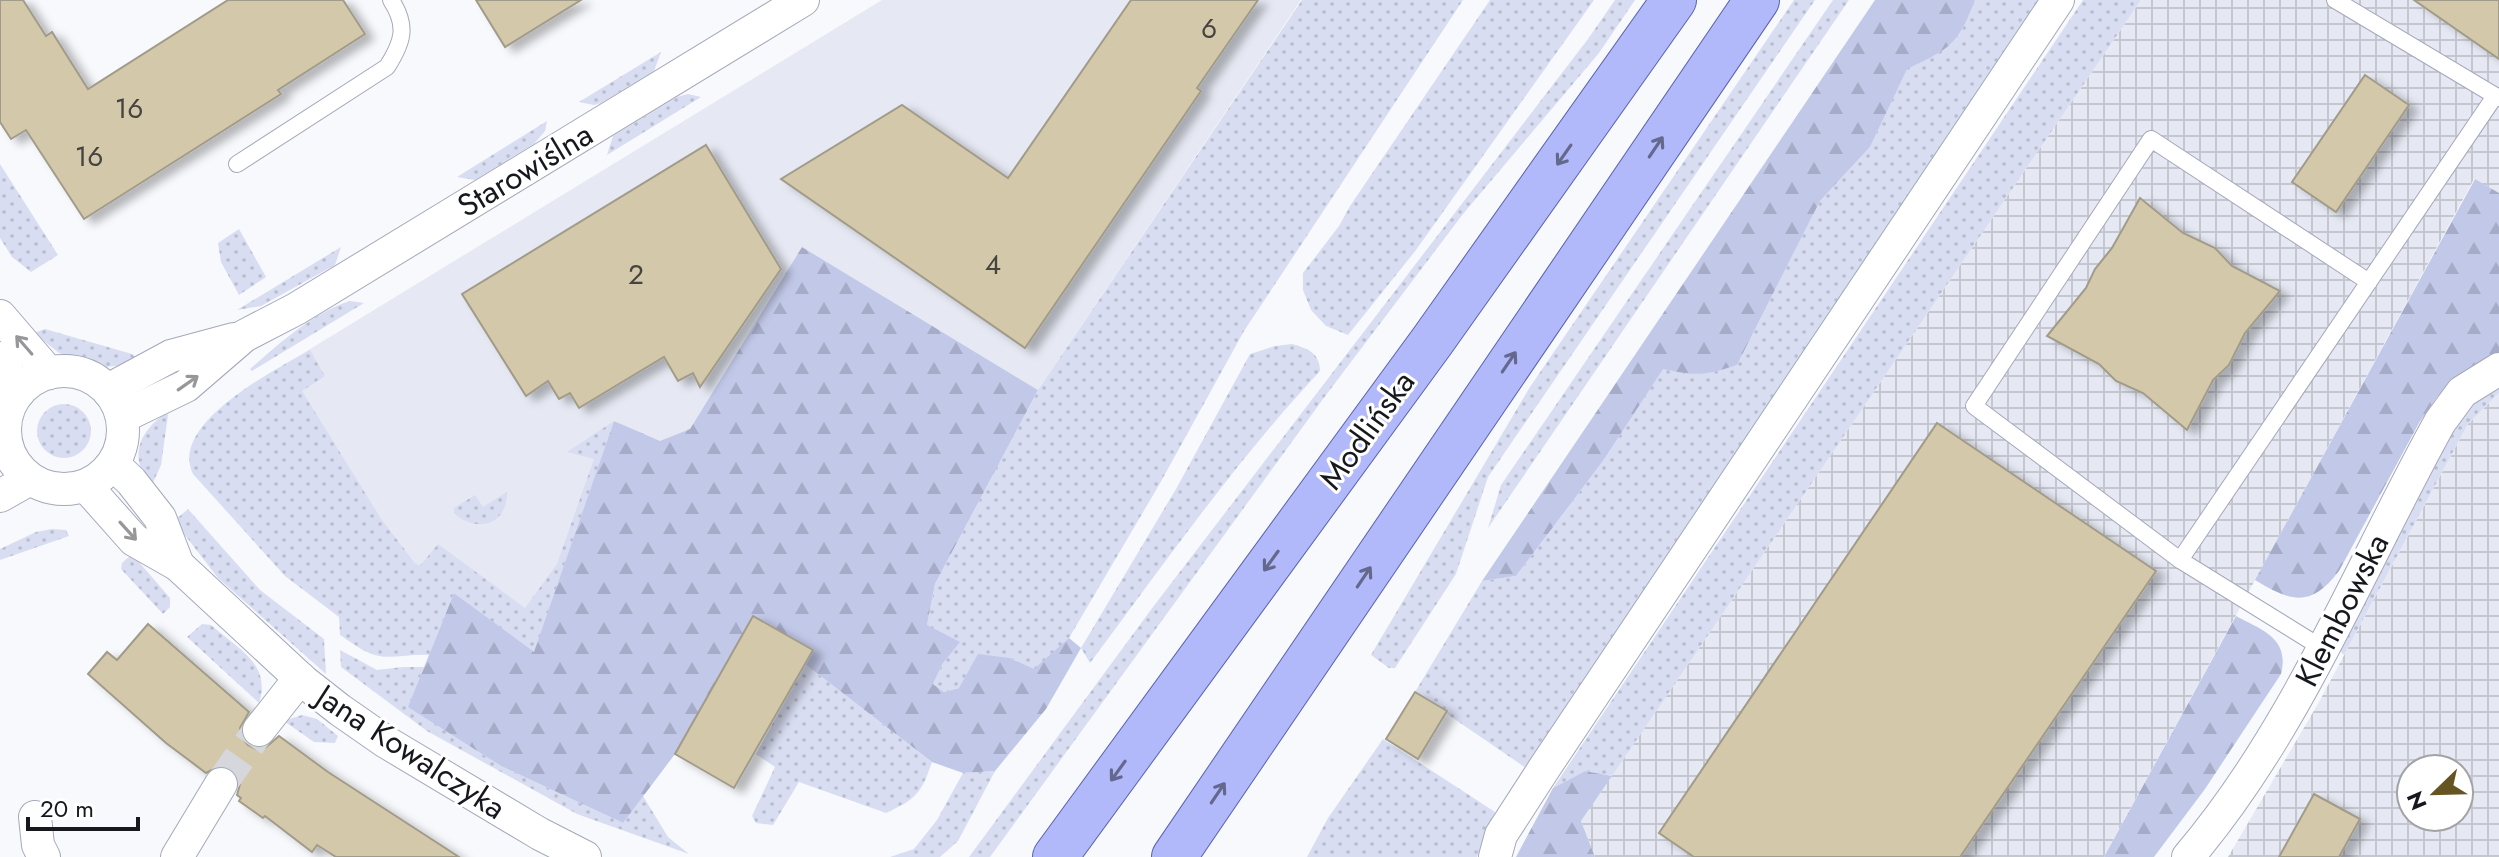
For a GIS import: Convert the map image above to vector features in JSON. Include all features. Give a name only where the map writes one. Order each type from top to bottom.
[{"type":"main road","name":"Modlińska","points":[[1055,857],[1433,340],[1674,0]]},
{"type":"main road","points":[[1174,857],[1757,0]]},
{"type":"street","name":"Starowiślna","points":[[115,403],[171,356],[244,336],[296,309],[803,0]]},
{"type":"street","points":[[1495,857],[1501,835],[1545,767],[2058,0]]},
{"type":"street","points":[[0,316],[49,373]]},
{"type":"street","points":[[0,358],[18,393]]},
{"type":"street","name":"Klembowska","points":[[2188,857],[2227,808],[2297,698],[2440,422],[2462,392],[2499,369]]},
{"type":"street","points":[[70,372],[90,377],[115,403],[123,433],[120,449],[113,464],[101,477],[86,486],[68,490],[48,488],[30,479],[4,449],[8,410],[18,393],[32,380],[49,373],[70,372]]},
{"type":"street","name":"Jana Kowalczyka","points":[[113,464],[131,481],[160,518],[178,565]]},
{"type":"street","points":[[0,496],[30,479]]},
{"type":"street","name":"Jana Kowalczyka","points":[[86,486],[134,540],[178,565],[300,678],[386,742],[540,834],[585,857]]},
{"type":"street","points":[[259,730],[300,678]]},
{"type":"street","points":[[177,857],[221,784]]},
{"type":"street","points":[[35,817],[38,845],[44,857]]},
{"type":"lane","points":[[237,164],[387,67],[399,47],[402,33],[400,14],[391,0]]},
{"type":"lane","points":[[2180,560],[2497,97],[2335,0]]},
{"type":"lane","points":[[2322,648],[2180,560],[1974,406],[2151,139],[2369,282]]},
{"type":"shaded area","points":[[882,0],[1301,0],[1038,390],[802,247],[690,429],[660,442],[614,421],[534,653],[415,563],[380,517],[251,385]]},
{"type":"shaded area","points":[[1302,0],[1463,0],[1244,331],[1159,485],[1069,638],[1035,670],[1010,658],[959,688],[944,692],[933,684],[943,663],[927,625],[935,584],[1038,390]]},
{"type":"shaded area","points":[[1490,0],[1594,0],[1416,250],[1348,335],[1326,326],[1311,310],[1303,290],[1303,273],[1339,226]]},
{"type":"shaded area","points":[[1615,0],[1635,0],[1599,53],[1463,214],[1323,399],[990,857],[969,857],[1153,607]]},
{"type":"shaded area","points":[[1794,0],[1815,0],[1488,477],[1456,574],[1395,668],[1389,668],[1371,655],[1530,387]]},
{"type":"shaded area","points":[[1833,0],[1849,0],[1488,528],[1501,485]]},
{"type":"shaded area","points":[[1975,0],[2040,0],[1526,768],[1415,692],[1482,581],[1516,576],[1603,461],[1663,368],[1700,373],[1737,365],[1820,201],[1870,147],[1907,68],[1951,44]]},
{"type":"shaded area","points":[[2083,0],[2141,0],[1612,776],[1585,771],[1553,788]]},
{"type":"shaded area","points":[[2141,0],[2499,0],[2499,193],[2474,179],[2104,857],[1595,857],[1581,821]]},
{"type":"shaded area","points":[[661,52],[654,71],[601,103],[579,102]]},
{"type":"shaded area","points":[[688,94],[701,97],[607,155],[613,136],[677,97]]},
{"type":"shaded area","points":[[547,121],[545,131],[534,144],[475,180],[457,177]]},
{"type":"shaded area","points":[[0,164],[58,255],[31,272],[12,257],[0,238]]},
{"type":"shaded area","points":[[239,229],[266,277],[239,295],[221,262],[218,243]]},
{"type":"shaded area","points":[[341,247],[335,265],[261,306],[237,310]]},
{"type":"shaded area","points":[[350,301],[364,303],[252,371],[250,369],[309,321]]},
{"type":"shaded area","points":[[45,329],[132,354],[137,359],[125,365],[105,367],[59,353],[34,333]]},
{"type":"shaded area","points":[[1292,344],[1312,352],[1318,360],[1320,371],[1229,477],[1090,663],[1081,648],[1176,489],[1250,354]]},
{"type":"shaded area","points":[[310,350],[325,376],[302,391],[380,517],[415,563],[420,566],[438,544],[525,608],[557,564],[594,459],[567,452],[614,421],[534,653],[454,593],[429,655],[388,657],[366,652],[340,635],[339,617],[285,576],[193,474],[189,455],[196,436],[210,418],[251,385]]},
{"type":"shaded area","points":[[2499,389],[2499,393],[2468,424],[2344,655],[2338,649],[2453,424],[2474,403]]},
{"type":"shaded area","points":[[2499,393],[2499,857],[2228,857],[2319,702],[2468,424]]},
{"type":"shaded area","points":[[64,404],[83,412],[91,431],[83,450],[64,458],[45,450],[37,431],[45,412]]},
{"type":"shaded area","points":[[166,413],[161,465],[151,487],[140,466],[139,447],[148,429]]},
{"type":"shaded area","points":[[507,492],[502,512],[489,523],[472,523],[454,513],[454,508],[475,495],[483,507]]},
{"type":"shaded area","points":[[188,509],[260,590],[324,639],[326,674],[218,578],[174,521]]},
{"type":"shaded area","points":[[66,530],[69,536],[0,560],[0,549],[36,532]]},
{"type":"shaded area","points":[[132,554],[170,598],[170,607],[163,614],[121,569],[122,563]]},
{"type":"shaded area","points":[[202,624],[211,625],[250,658],[261,678],[259,703],[187,637]]},
{"type":"shaded area","points":[[340,650],[377,670],[424,667],[409,707],[501,766],[623,823],[643,796],[668,837],[689,854],[577,814],[427,731],[341,667]]},
{"type":"shaded area","points":[[805,664],[932,762],[921,789],[911,799],[886,813],[799,782],[773,825],[756,823],[752,816],[775,767],[756,754]]},
{"type":"shaded area","points":[[302,715],[317,719],[338,736],[335,743],[314,742],[284,721]]},
{"type":"shaded area","points":[[1383,739],[1495,812],[1477,857],[1307,857],[1328,818]]},
{"type":"shaded area","points":[[995,771],[958,841],[940,857],[890,857],[914,849],[937,820],[963,773]]},
{"type":"green space","points":[[1875,0],[1975,0],[1957,37],[1942,51],[1907,69],[1870,147],[1820,201],[1737,365],[1700,374],[1663,369],[1603,461],[1516,576],[1482,581]]},
{"type":"green space","points":[[2475,179],[2499,193],[2499,356],[2463,374],[2437,397],[2419,423],[2339,571],[2329,583],[2310,596],[2300,598],[2279,593],[2255,580]]},
{"type":"green space","points":[[802,247],[1038,390],[935,584],[927,625],[960,642],[943,663],[933,684],[944,692],[959,688],[978,654],[1010,658],[1034,669],[1069,638],[1081,648],[1046,709],[995,771],[963,773],[932,762],[805,664],[813,650],[753,616],[675,754],[623,823],[501,766],[408,707],[454,593],[534,652],[614,421],[660,441],[690,429]]},
{"type":"green space","points":[[2236,616],[2264,631],[2278,644],[2283,662],[2281,674],[2205,789],[2154,857],[2104,857]]},
{"type":"green space","points":[[1585,771],[1612,776],[1581,821],[1595,857],[1516,857],[1553,788]]},
{"type":"building","points":[[0,0],[23,0],[46,36],[52,32],[88,89],[228,0],[343,0],[365,34],[278,90],[281,94],[84,219],[26,130],[11,139],[0,122]]},
{"type":"building","points":[[476,0],[581,0],[505,47]]},
{"type":"building","points":[[1131,0],[1258,0],[1197,88],[1201,91],[1025,348],[781,179],[902,105],[1008,178]]},
{"type":"building","points":[[2414,0],[2499,0],[2499,59]]},
{"type":"building","points":[[2365,75],[2409,105],[2336,212],[2292,182]]},
{"type":"building","points":[[706,145],[781,269],[700,387],[693,373],[678,381],[664,357],[579,408],[570,393],[559,399],[548,381],[526,396],[462,294]]},
{"type":"building","points":[[2140,198],[2183,233],[2215,248],[2232,266],[2280,291],[2245,333],[2229,365],[2213,380],[2187,430],[2143,393],[2116,381],[2099,364],[2047,336],[2086,288]]},
{"type":"building","points":[[1937,423],[2156,571],[1960,857],[1694,857],[1659,833]]},
{"type":"building","points":[[753,616],[813,650],[734,788],[675,754]]},
{"type":"building","points":[[148,624],[249,712],[240,728],[242,738],[248,745],[256,749],[265,748],[279,736],[328,772],[459,857],[336,857],[317,845],[312,852],[265,816],[263,818],[239,801],[240,784],[231,768],[221,765],[206,773],[166,743],[88,674],[107,652],[117,660]]},
{"type":"building","points":[[1415,692],[1447,711],[1418,759],[1386,739]]},
{"type":"building","points":[[2314,794],[2360,819],[2339,857],[2279,857]]},
{"type":"tunnel","points":[[221,784],[259,730]]}]
